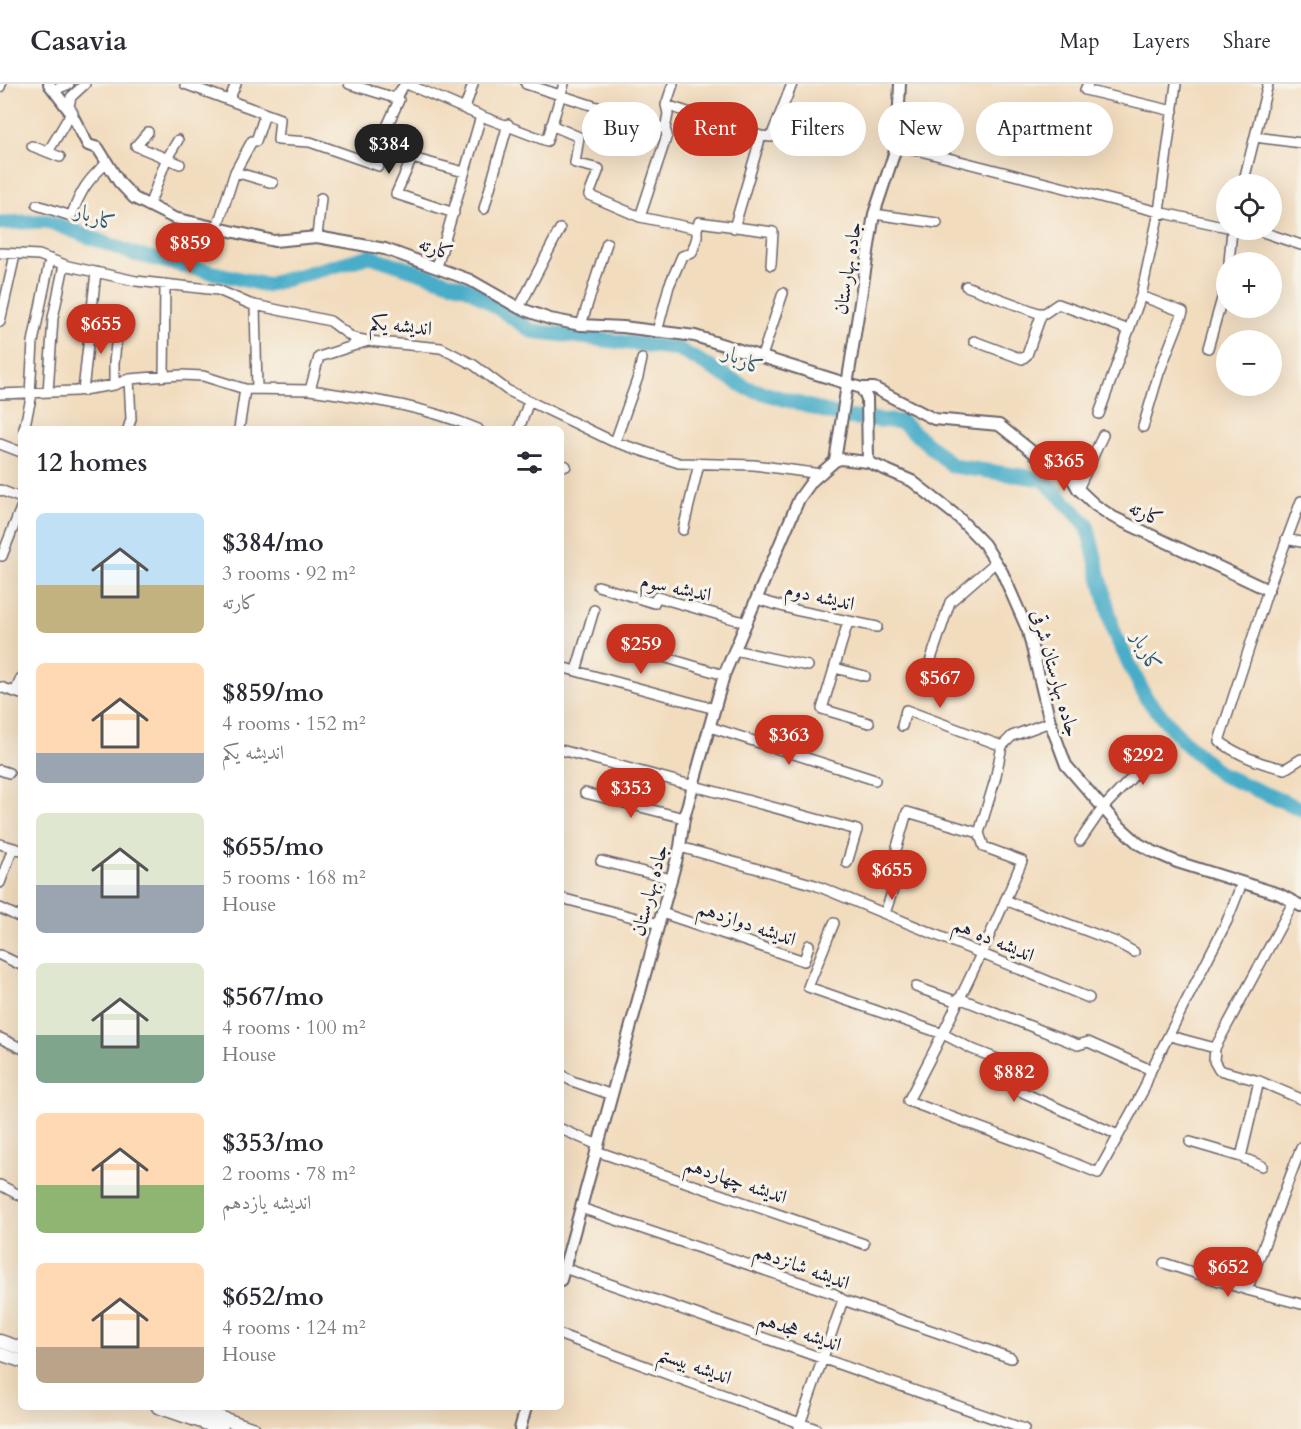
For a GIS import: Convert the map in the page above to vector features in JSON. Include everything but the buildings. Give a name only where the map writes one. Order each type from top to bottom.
[{"type":"main road","points":[[0,1341],[18,1347]]},
{"type":"main road","points":[[0,1354],[18,1360]]},
{"type":"main road","points":[[167,1410],[222,1429]]},
{"type":"main road","points":[[199,1410],[254,1429]]},
{"type":"street","points":[[51,87],[69,84]]},
{"type":"street","points":[[83,137],[76,117],[69,106],[71,97],[85,84]]},
{"type":"street","points":[[185,84],[280,119],[278,140],[307,142],[375,164],[399,99],[349,84]]},
{"type":"street","points":[[229,100],[236,84]]},
{"type":"street","points":[[394,98],[406,84],[547,141],[564,84]]},
{"type":"street","points":[[465,108],[473,84]]},
{"type":"street","points":[[525,84],[665,129]]},
{"type":"street","points":[[640,218],[667,135],[666,105],[673,84]]},
{"type":"street","points":[[666,105],[761,136],[771,137],[792,84]]},
{"type":"street","name":"جاده بهارستان","points":[[899,102],[900,84]]},
{"type":"street","points":[[1088,84],[1085,90],[1173,111]]},
{"type":"street","points":[[1099,414],[1141,296],[1159,212],[1176,84]]},
{"type":"street","points":[[1246,174],[1268,84]]},
{"type":"street","name":"کارته","points":[[51,87],[71,113],[88,145],[98,148],[119,182],[134,198],[174,218],[274,242],[317,237],[385,249],[470,280],[519,308],[550,319],[581,326],[623,327],[695,336],[848,384],[864,393],[874,387],[934,419],[999,426],[1044,461],[1069,473],[1078,489],[1095,505],[1113,517],[1268,590]]},
{"type":"street","points":[[48,152],[71,113]]},
{"type":"street","points":[[217,228],[235,172],[252,141],[256,141],[265,114]]},
{"type":"street","points":[[437,267],[481,116]]},
{"type":"street","points":[[484,208],[507,124]]},
{"type":"street","points":[[551,124],[579,136],[575,163],[599,169],[589,195],[640,218],[696,229]]},
{"type":"street","points":[[148,132],[136,146],[180,165]]},
{"type":"street","points":[[734,228],[761,136]]},
{"type":"street","points":[[1255,137],[1301,143]]},
{"type":"street","points":[[149,206],[166,160],[178,140]]},
{"type":"street","points":[[32,146],[60,158]]},
{"type":"street","name":"جاده بهارستان","points":[[564,1268],[680,847],[684,818],[724,675],[799,499],[812,481],[835,461],[874,214],[893,156]]},
{"type":"street","points":[[940,156],[1216,225]]},
{"type":"street","points":[[454,213],[396,194],[412,158],[464,172]]},
{"type":"street","points":[[37,205],[71,216],[80,192],[90,177],[107,163]]},
{"type":"street","points":[[235,172],[273,183]]},
{"type":"street","points":[[317,237],[321,198]]},
{"type":"street","points":[[874,214],[937,223]]},
{"type":"street","points":[[657,332],[669,286],[682,256],[692,253],[699,222],[772,232],[771,266]]},
{"type":"street","points":[[519,308],[560,229]]},
{"type":"street","points":[[1282,238],[1301,244]]},
{"type":"street","points":[[581,326],[607,243]]},
{"type":"street","name":"اندیشه یکم","points":[[0,253],[39,255],[64,265],[96,272],[165,285],[218,290],[255,305],[330,321],[353,338],[441,348],[474,365],[507,390],[529,401],[615,442],[679,464],[754,465],[821,474]]},
{"type":"street","points":[[0,322],[15,255]]},
{"type":"street","points":[[25,426],[31,394],[33,342],[50,259]]},
{"type":"street","points":[[48,392],[53,318],[64,265]]},
{"type":"street","points":[[83,391],[96,272]]},
{"type":"street","points":[[164,376],[165,285]]},
{"type":"street","points":[[966,286],[1042,313]]},
{"type":"street","points":[[762,356],[783,293]]},
{"type":"street","points":[[1141,296],[1183,312],[1159,373],[1143,427]]},
{"type":"street","points":[[974,341],[1022,359],[1027,355],[1042,313],[1058,304],[1129,330]]},
{"type":"street","points":[[255,305],[257,389]]},
{"type":"street","points":[[1208,348],[1217,318]]},
{"type":"street","points":[[114,385],[118,327]]},
{"type":"street","points":[[310,390],[320,357],[368,341]]},
{"type":"street","points":[[615,442],[642,359]]},
{"type":"street","points":[[0,394],[83,391],[114,385],[129,379],[203,376],[245,389],[310,390],[401,404],[455,419],[471,426]]},
{"type":"street","points":[[129,379],[131,418],[129,426]]},
{"type":"street","points":[[239,426],[245,389]]},
{"type":"street","points":[[835,461],[862,462],[868,430],[864,393]]},
{"type":"street","points":[[520,426],[529,401]]},
{"type":"street","points":[[1078,489],[1103,435]]},
{"type":"street","points":[[0,444],[18,448]]},
{"type":"street","name":"جاده بهارستان شرقی","points":[[862,462],[912,481],[958,517],[984,544],[1002,572],[1028,631],[1050,722],[1066,765],[1102,809],[1139,844],[1154,852],[1297,903]]},
{"type":"street","points":[[683,530],[699,464]]},
{"type":"street","points":[[0,490],[18,497]]},
{"type":"street","points":[[1301,501],[1268,590],[1219,741],[1259,764],[1284,769],[1301,759]]},
{"type":"street","points":[[2,556],[18,516]]},
{"type":"street","points":[[1286,539],[1301,542]]},
{"type":"street","points":[[929,665],[950,602],[996,562]]},
{"type":"street","name":"اندیشه سوم","points":[[598,586],[654,603],[657,597],[747,623]]},
{"type":"street","name":"اندیشه دوم","points":[[756,599],[877,627]]},
{"type":"street","points":[[576,671],[594,610]]},
{"type":"street","points":[[848,622],[822,709],[869,723]]},
{"type":"street","points":[[734,650],[808,666]]},
{"type":"street","points":[[650,653],[724,675]]},
{"type":"street","points":[[564,668],[715,709]]},
{"type":"street","points":[[835,668],[866,676]]},
{"type":"street","points":[[0,687],[18,693]]},
{"type":"street","points":[[902,726],[906,710],[1002,746]]},
{"type":"street","points":[[1050,722],[1012,736],[1002,746],[995,780],[979,833],[984,847],[1022,861],[981,954],[908,1101],[1098,1173],[1144,1089],[1151,1070],[1227,921],[1242,883]]},
{"type":"street","points":[[710,727],[875,780]]},
{"type":"street","points":[[1080,841],[1102,809],[1163,745]]},
{"type":"street","points":[[564,751],[857,830],[847,863]]},
{"type":"street","points":[[585,793],[684,818]]},
{"type":"street","points":[[897,846],[907,812],[979,833]]},
{"type":"street","points":[[0,844],[17,849],[0,883]]},
{"type":"street","name":"اندیشه ده هم","points":[[680,847],[815,885],[1089,998]]},
{"type":"street","points":[[601,861],[671,879]]},
{"type":"street","points":[[883,872],[897,878],[885,913]]},
{"type":"street","points":[[1005,900],[1116,942],[1134,952]]},
{"type":"street","points":[[564,901],[659,924]]},
{"type":"street","points":[[1297,903],[1215,1048],[1214,1061],[1220,1070],[1259,1081],[1301,1099]]},
{"type":"street","points":[[0,908],[18,917]]},
{"type":"street","name":"اندیشه دوازدهم","points":[[662,913],[804,962],[810,945]]},
{"type":"street","points":[[834,923],[808,987],[943,1034],[972,1049],[1020,1068],[1013,1088],[1118,1135]]},
{"type":"street","points":[[0,955],[18,964]]},
{"type":"street","points":[[916,987],[959,1000],[1078,1045],[1088,1042],[1151,1070]]},
{"type":"street","points":[[1170,1036],[1215,1048]]},
{"type":"street","points":[[0,1038],[18,1047]]},
{"type":"street","points":[[564,1077],[612,1095]]},
{"type":"street","points":[[1240,1157],[1259,1081]]},
{"type":"street","name":"اندیشه چهاردهم","points":[[564,1131],[597,1148],[864,1244]]},
{"type":"street","points":[[1190,1142],[1262,1166]]},
{"type":"street","points":[[1247,1290],[1301,1148]]},
{"type":"street","points":[[0,1185],[18,1194]]},
{"type":"street","name":"اندیشه شانزدهم","points":[[581,1208],[835,1294],[843,1300],[1011,1358]]},
{"type":"street","points":[[1164,1263],[1247,1290],[1301,1304]]},
{"type":"street","name":"اندیشه هجدهم","points":[[564,1268],[1024,1429]]},
{"type":"street","points":[[799,1426],[843,1300]]},
{"type":"street","name":"اندیشه بیستم","points":[[564,1336],[799,1426],[816,1429]]},
{"type":"street","points":[[520,1429],[525,1410]]},
{"type":"waterway","name":"کاربار","points":[[0,223],[47,221],[134,254],[266,285],[370,256],[470,289],[532,331],[678,349],[747,388],[844,417],[902,422],[953,466],[1043,479],[1087,525],[1114,633],[1146,698],[1184,742],[1220,774],[1301,809]]}]
